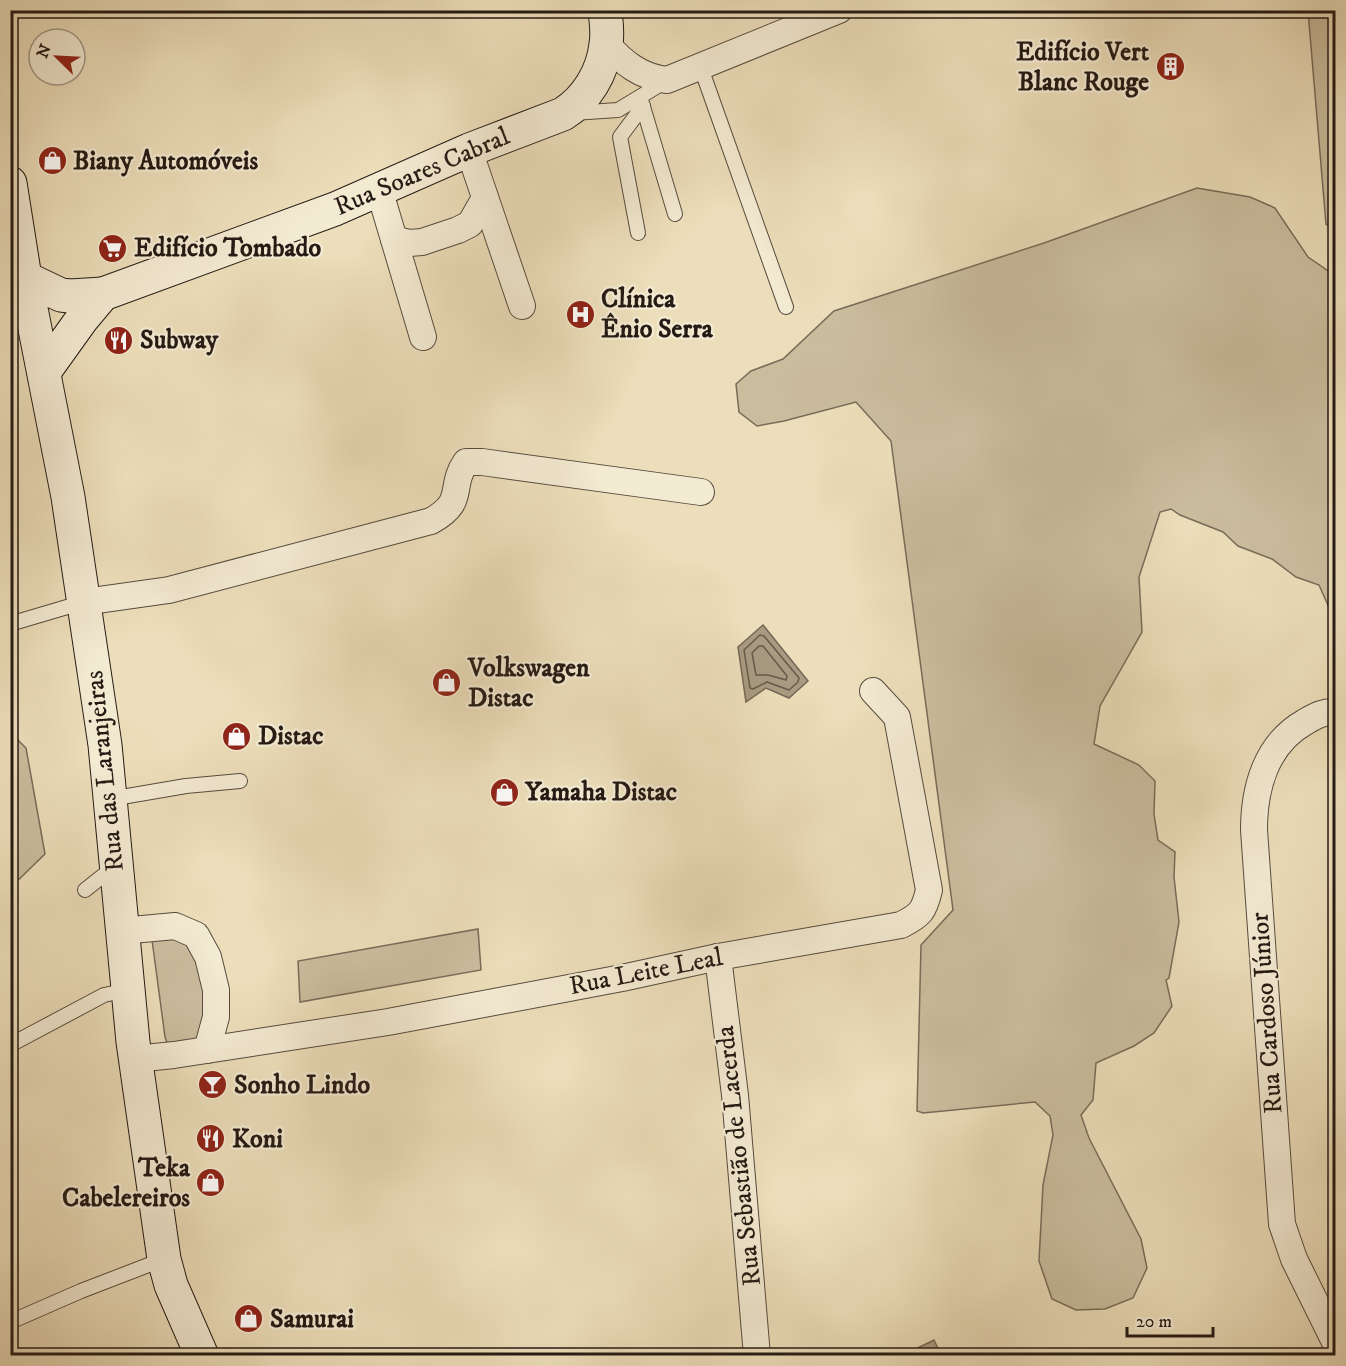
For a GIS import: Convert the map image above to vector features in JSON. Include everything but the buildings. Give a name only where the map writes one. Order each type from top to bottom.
[{"type":"main road","points":[[573,106],[591,87],[599,68],[606,43],[605,10]]},
{"type":"main road","name":"Rua Soares Cabral","points":[[44,372],[81,319],[103,294],[335,209],[573,106]]},
{"type":"main road","name":"Rua das Laranjeiras","points":[[10,183],[25,278],[68,497],[105,745],[135,1059],[164,1260],[171,1285],[202,1356]]},
{"type":"main road","points":[[25,278],[61,295],[103,294]]},
{"type":"street","name":"Rua Soares Cabral","points":[[668,80],[839,10]]},
{"type":"street","points":[[606,43],[626,64],[650,77],[668,80]]},
{"type":"street","points":[[469,150],[522,306]]},
{"type":"street","points":[[379,189],[423,337]]},
{"type":"street","points":[[394,239],[415,243],[458,230],[470,224],[485,198]]},
{"type":"street","points":[[84,602],[169,590],[431,521],[445,513],[455,498],[459,472],[466,462],[482,462],[701,492]]},
{"type":"street","name":"Rua Leite Leal","points":[[135,1059],[388,1022],[622,978],[717,957],[901,925],[915,918],[924,908],[929,890],[897,717],[873,691]]},
{"type":"street","name":"Rua Cardoso Júnior","points":[[1335,712],[1318,714],[1301,724],[1274,750],[1258,789],[1254,820],[1282,1224],[1294,1259],[1335,1344]]},
{"type":"street","points":[[121,931],[175,926],[196,935],[208,957],[216,990],[216,1017],[207,1050]]},
{"type":"street","name":"Rua Sebastião de Lacerda","points":[[717,957],[735,1095],[757,1356]]},
{"type":"lane","points":[[701,68],[786,307]]},
{"type":"lane","name":"Rua Soares Cabral","points":[[573,106],[618,110],[642,102],[668,80]]},
{"type":"lane","points":[[642,102],[675,214]]},
{"type":"lane","points":[[638,233],[620,137],[642,102]]},
{"type":"lane","points":[[13,623],[84,602]]},
{"type":"lane","points":[[110,799],[186,786],[240,781]]},
{"type":"lane","points":[[85,890],[116,865]]},
{"type":"lane","points":[[10,1045],[104,995],[128,990]]},
{"type":"lane","points":[[10,1322],[81,1291],[164,1260]]},
{"type":"shaded area","points":[[1308,11],[1335,11],[1335,231],[1326,224]]},
{"type":"shaded area","points":[[1197,188],[1250,197],[1275,208],[1308,257],[1327,270],[1335,272],[1335,621],[1319,585],[1296,577],[1272,559],[1238,546],[1223,532],[1180,515],[1171,509],[1160,512],[1139,577],[1142,632],[1100,706],[1094,744],[1139,765],[1155,781],[1154,814],[1158,840],[1175,852],[1174,877],[1179,922],[1169,978],[1166,980],[1172,1006],[1154,1033],[1134,1046],[1096,1063],[1093,1100],[1081,1115],[1089,1138],[1141,1239],[1147,1268],[1133,1298],[1105,1309],[1076,1310],[1052,1299],[1039,1261],[1043,1185],[1053,1135],[1050,1116],[1035,1102],[923,1113],[917,1111],[921,945],[953,910],[891,441],[856,402],[757,426],[739,412],[736,384],[751,371],[783,359],[834,311],[1044,243]]},
{"type":"shaded area","points":[[11,733],[26,748],[45,854],[11,887]]},
{"type":"shaded area","points":[[478,929],[481,970],[300,1002],[298,961]]},
{"type":"shaded area","points":[[183,936],[206,972],[208,1019],[196,1040],[169,1048],[165,1037],[152,940]]},
{"type":"water","points":[[763,625],[808,681],[789,698],[766,688],[746,702],[738,647]]},
{"type":"water","points":[[934,1340],[941,1355],[905,1354]]},
{"type":"place","name":"Edifício Vert Blanc Rouge","points":[[1170,67]]},
{"type":"place","name":"Biany Automóveis","points":[[52,161]]},
{"type":"place","name":"Edifício Tombado","points":[[113,248]]},
{"type":"place","name":"Clínica Ênio Serra","points":[[580,314]]},
{"type":"place","name":"Subway","points":[[119,340]]},
{"type":"place","name":"Volkswagen Distac","points":[[447,683]]},
{"type":"place","name":"Distac","points":[[237,736]]},
{"type":"place","name":"Yamaha Distac","points":[[504,792]]},
{"type":"place","name":"Sonho Lindo","points":[[213,1085]]},
{"type":"place","name":"Koni","points":[[211,1139]]},
{"type":"place","name":"Teka Cabelereiros","points":[[211,1183]]},
{"type":"place","name":"Samurai","points":[[249,1319]]}]
